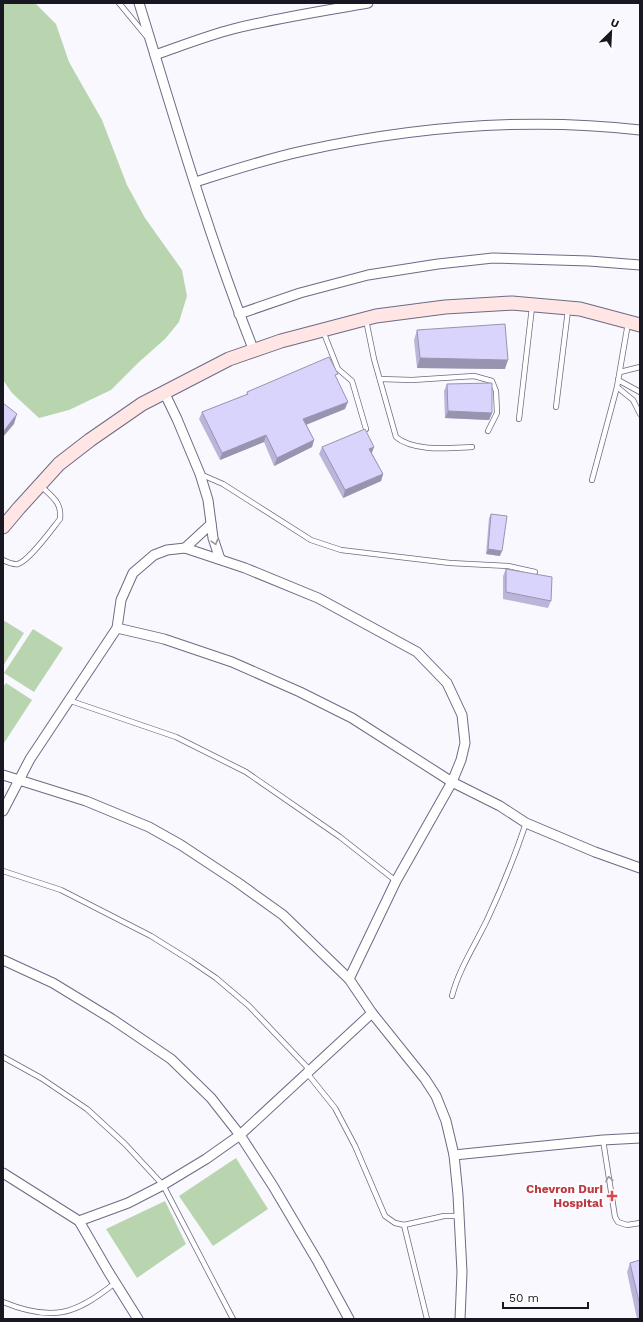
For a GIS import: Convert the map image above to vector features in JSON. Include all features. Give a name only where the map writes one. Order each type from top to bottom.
[{"type":"street","points":[[139,3],[195,182],[239,314],[254,351]]},
{"type":"street","points":[[155,55],[233,29],[368,3]]},
{"type":"street","points":[[195,182],[302,151],[356,141],[449,128],[538,124],[640,130]]},
{"type":"street","points":[[239,314],[300,293],[368,275],[438,264],[493,258],[582,261],[640,265]]},
{"type":"street","points":[[3,527],[59,464],[90,440],[142,404],[229,359],[281,341],[376,316],[445,307],[512,303],[580,309],[634,323]]},
{"type":"street","points":[[164,392],[200,474],[208,500],[211,524],[220,559]]},
{"type":"street","points":[[185,548],[211,524]]},
{"type":"street","points":[[3,811],[30,759],[117,628],[121,600],[133,573],[154,555],[167,550],[185,548],[245,568],[318,598],[417,652],[447,683],[462,715],[465,743],[461,760],[452,782],[396,881],[349,979]]},
{"type":"street","points":[[117,628],[164,639],[232,662],[300,692],[352,718],[452,782],[500,806],[526,823],[595,852],[640,868]]},
{"type":"street","points":[[3,775],[86,801],[149,827],[181,845],[283,915],[349,979],[372,1013],[425,1079],[436,1096],[446,1121],[454,1155],[459,1216],[462,1272],[460,1319]]},
{"type":"street","points":[[3,960],[53,983],[112,1019],[171,1059],[211,1098],[240,1135],[277,1192],[349,1319]]},
{"type":"street","points":[[79,1221],[128,1203],[163,1185],[206,1159],[240,1135],[372,1013]]},
{"type":"street","points":[[454,1155],[603,1140],[640,1138]]},
{"type":"street","points":[[3,1173],[79,1221],[138,1319]]},
{"type":"lane","points":[[119,3],[151,42]]},
{"type":"lane","points":[[519,419],[532,305]]},
{"type":"lane","points":[[556,407],[568,308]]},
{"type":"lane","points":[[366,318],[380,379],[396,437],[402,442],[419,446],[472,447]]},
{"type":"lane","points":[[592,480],[634,323]]},
{"type":"lane","points":[[323,330],[338,369],[352,381],[366,429]]},
{"type":"lane","points":[[620,372],[640,366]]},
{"type":"lane","points":[[380,379],[412,380],[474,376],[492,381],[496,391],[497,413],[488,431]]},
{"type":"lane","points":[[618,380],[640,392]]},
{"type":"lane","points":[[617,387],[633,400],[640,414]]},
{"type":"lane","points":[[200,474],[224,484],[311,540],[341,550],[450,563],[508,566],[535,572]]},
{"type":"lane","points":[[3,560],[17,564],[26,561],[60,520],[61,511],[57,502],[40,485]]},
{"type":"lane","points":[[68,700],[176,737],[246,772],[340,836],[396,881]]},
{"type":"lane","points":[[452,996],[456,984],[487,920],[516,853],[526,823]]},
{"type":"lane","points":[[3,871],[61,890],[151,936],[216,978],[249,1006],[307,1067],[308,1073],[335,1108],[354,1146],[385,1216],[395,1223],[404,1225],[444,1216],[459,1216]]},
{"type":"lane","points":[[3,1056],[41,1078],[87,1109],[125,1144],[163,1185],[234,1319]]},
{"type":"lane","points":[[603,1140],[615,1218],[618,1222],[627,1225],[640,1223]]},
{"type":"lane","points":[[404,1225],[427,1319]]},
{"type":"lane","points":[[3,1302],[30,1315],[50,1318],[68,1315],[90,1302],[115,1283]]},
{"type":"green space","points":[[3,3],[35,3],[56,24],[69,62],[102,120],[127,185],[145,218],[182,270],[187,296],[179,322],[165,339],[111,390],[69,410],[39,418],[12,393],[3,380]]},
{"type":"green space","points":[[3,620],[24,633],[3,666]]},
{"type":"green space","points":[[33,629],[63,648],[34,692],[4,673]]},
{"type":"green space","points":[[6,683],[32,700],[4,743],[3,687]]},
{"type":"green space","points":[[236,1158],[268,1209],[213,1246],[179,1196]]},
{"type":"green space","points":[[165,1201],[186,1244],[137,1278],[106,1229]]},
{"type":"building","points":[[505,324],[508,360],[420,358],[417,330]]},
{"type":"building","points":[[329,357],[338,374],[335,375],[348,402],[303,419],[314,440],[277,458],[266,435],[222,453],[202,412],[248,394],[247,392]]},
{"type":"building","points":[[492,383],[492,413],[448,411],[447,384]]},
{"type":"building","points":[[3,403],[17,414],[3,432]]},
{"type":"building","points":[[365,429],[374,447],[369,449],[383,474],[345,490],[322,447]]},
{"type":"building","points":[[491,514],[507,516],[502,551],[488,549]]},
{"type":"building","points":[[506,569],[552,577],[551,601],[506,592]]},
{"type":"building","points":[[640,1260],[640,1306],[630,1263]]},
{"type":"place","name":"Chevron Duri Hospital","points":[[612,1196]]}]
